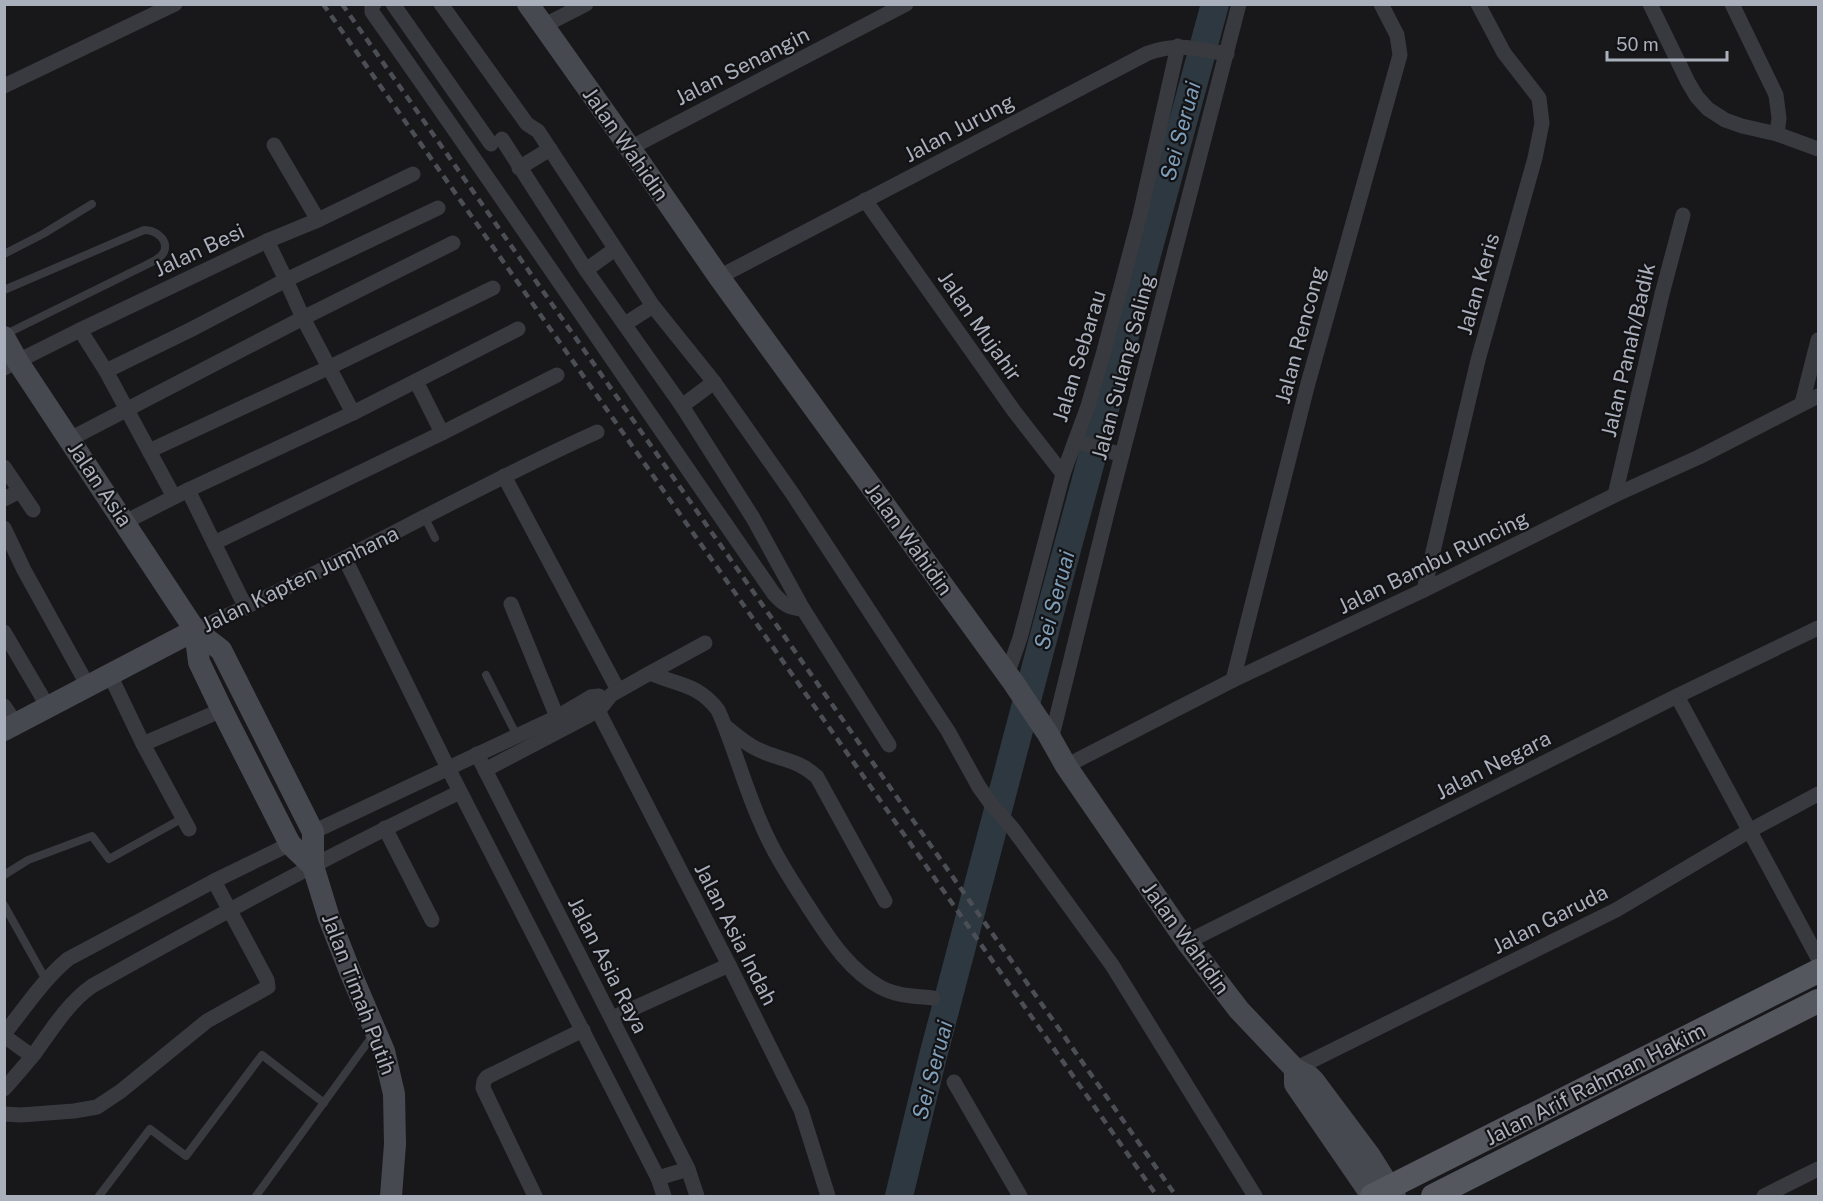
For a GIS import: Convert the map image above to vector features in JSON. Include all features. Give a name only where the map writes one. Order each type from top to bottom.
[{"type":"main road","name":"Jalan Arif Rahman Hakim","points":[[1380,1195],[1818,971]]},
{"type":"main road","name":"Jalan Arif Rahman Hakim","points":[[1433,1197],[1818,1001]]},
{"type":"street","points":[[4,86],[175,4]]},
{"type":"street","points":[[374,4],[371,8],[372,12],[774,594],[790,608],[803,609]]},
{"type":"street","points":[[393,4],[519,168],[586,270],[682,406],[753,518],[803,609],[889,745]]},
{"type":"street","points":[[441,4],[527,124],[538,131],[653,306],[714,382],[798,503],[948,731],[979,787],[1013,829],[1118,974],[1255,1197]]},
{"type":"street","name":"Jalan Wahidin","points":[[528,4],[718,277],[1010,679],[1066,766],[1187,942],[1239,1010],[1295,1069],[1294,1084],[1380,1195]]},
{"type":"street","points":[[543,26],[586,4]]},
{"type":"street","name":"Jalan Senangin","points":[[630,148],[906,4]]},
{"type":"street","name":"Jalan Sulang Saling","points":[[1049,737],[1222,53],[1239,4]]},
{"type":"street","name":"Jalan Rencong","points":[[1233,680],[1307,387],[1400,55],[1397,35],[1382,4]]},
{"type":"street","name":"Jalan Keris","points":[[1424,590],[1478,360],[1542,123],[1539,98],[1504,53],[1478,4]]},
{"type":"street","points":[[1650,4],[1688,82],[1708,109],[1725,120],[1777,134],[1818,150]]},
{"type":"street","points":[[1732,4],[1776,95],[1779,118],[1777,134]]},
{"type":"street","name":"Jalan Jurung","points":[[718,277],[1148,53],[1168,46],[1186,46],[1222,53]]},
{"type":"street","name":"Jalan Sebarau","points":[[1010,679],[1063,474],[1080,443],[1088,406],[1186,46]]},
{"type":"street","points":[[274,145],[318,220]]},
{"type":"street","points":[[519,168],[549,148]]},
{"type":"street","name":"Jalan Besi","points":[[11,365],[267,241],[318,220],[413,174]]},
{"type":"street","name":"Jalan Mujahir","points":[[865,200],[1014,411],[1063,474]]},
{"type":"street","points":[[105,371],[286,280],[438,208]]},
{"type":"street","name":"Jalan Panah/Badik","points":[[1616,495],[1662,294],[1683,215]]},
{"type":"street","points":[[267,241],[303,318],[353,413]]},
{"type":"street","points":[[70,439],[453,243]]},
{"type":"street","points":[[586,270],[615,249]]},
{"type":"street","points":[[149,451],[493,288]]},
{"type":"street","points":[[625,324],[653,306]]},
{"type":"street","points":[[125,522],[181,493],[353,413],[518,329]]},
{"type":"street","points":[[80,330],[149,451],[181,493],[214,543],[246,608]]},
{"type":"street","name":"Jalan Asia","points":[[4,336],[11,365],[70,439],[195,630],[222,650],[313,832]]},
{"type":"street","points":[[1802,403],[1818,340]]},
{"type":"street","points":[[214,543],[557,375]]},
{"type":"street","points":[[416,381],[442,433]]},
{"type":"street","points":[[682,406],[714,382]]},
{"type":"street","name":"Jalan Bambu Runcing","points":[[1066,766],[1233,680],[1699,457],[1818,396]]},
{"type":"street","name":"Jalan Kapten Jumhana","points":[[8,720],[48,707],[195,630],[246,608],[504,476],[597,432]]},
{"type":"street","points":[[1080,443],[1119,454]]},
{"type":"street","points":[[4,467],[33,510]]},
{"type":"street","points":[[504,476],[614,693]]},
{"type":"street","points":[[4,499],[20,490]]},
{"type":"street","points":[[4,528],[24,570],[88,686]]},
{"type":"street","points":[[345,559],[460,792],[658,1178],[664,1197]]},
{"type":"street","points":[[511,604],[557,717]]},
{"type":"street","name":"Jalan Negara","points":[[1187,942],[1677,696],[1818,628]]},
{"type":"street","name":"Jalan Asia","points":[[195,630],[199,662],[290,844]]},
{"type":"street","points":[[4,632],[48,707]]},
{"type":"street","points":[[485,770],[614,693],[705,643]]},
{"type":"street","points":[[651,673],[695,688],[708,697],[718,710],[760,822],[773,850],[820,925],[846,961],[879,986],[894,993],[933,998]]},
{"type":"street","points":[[110,675],[143,744],[186,824]]},
{"type":"street","points":[[1677,696],[1818,958]]},
{"type":"street","points":[[313,832],[557,717],[595,704]]},
{"type":"street","name":"Jalan Asia Indah","points":[[595,704],[801,1110],[828,1197]]},
{"type":"street","points":[[143,744],[222,710]]},
{"type":"street","points":[[726,727],[756,749],[798,763],[816,777],[885,902]]},
{"type":"street","name":"Jalan Asia Raya","points":[[477,754],[688,1169],[697,1197]]},
{"type":"street","points":[[4,1089],[81,994],[163,946],[313,866],[460,792]]},
{"type":"street","name":"Jalan Garuda","points":[[1295,1069],[1616,910],[1749,831],[1818,794]]},
{"type":"street","points":[[385,828],[432,920]]},
{"type":"street","name":"Jalan Timah Putih","points":[[313,832],[313,866],[329,918],[384,1051],[394,1094],[395,1144],[391,1197]]},
{"type":"street","points":[[32,1056],[4,1035],[56,969],[81,951],[290,844]]},
{"type":"street","name":"Jalan Timah Putih","points":[[290,844],[313,866]]},
{"type":"street","points":[[4,1114],[63,1112],[97,1107],[121,1091],[207,1021],[268,987],[267,980],[214,881]]},
{"type":"street","points":[[612,1018],[729,965]]},
{"type":"street","points":[[535,1197],[483,1088],[484,1080],[583,1029]]},
{"type":"street","points":[[954,1082],[1020,1197]]},
{"type":"street","points":[[658,1178],[688,1169]]},
{"type":"street","points":[[1764,1197],[1818,1169]]},
{"type":"lane","points":[[4,254],[43,234],[92,204]]},
{"type":"lane","points":[[4,290],[144,230],[157,232],[164,244],[165,250],[162,255],[148,264],[4,336]]},
{"type":"lane","points":[[425,518],[435,538]]},
{"type":"lane","points":[[486,675],[517,736]]},
{"type":"lane","points":[[4,875],[28,861],[92,836],[109,859],[186,824]]},
{"type":"lane","points":[[4,905],[46,980]]},
{"type":"lane","points":[[256,1197],[376,1032]]},
{"type":"lane","points":[[99,1197],[150,1129],[186,1156],[262,1055],[324,1103]]},
{"type":"waterway","name":"Sei Seruai","points":[[899,1196],[933,1056],[1060,575],[1215,4]]},
{"type":"railway","points":[[323,4],[1157,1196]]},
{"type":"railway","points":[[342,4],[1176,1196]]}]
